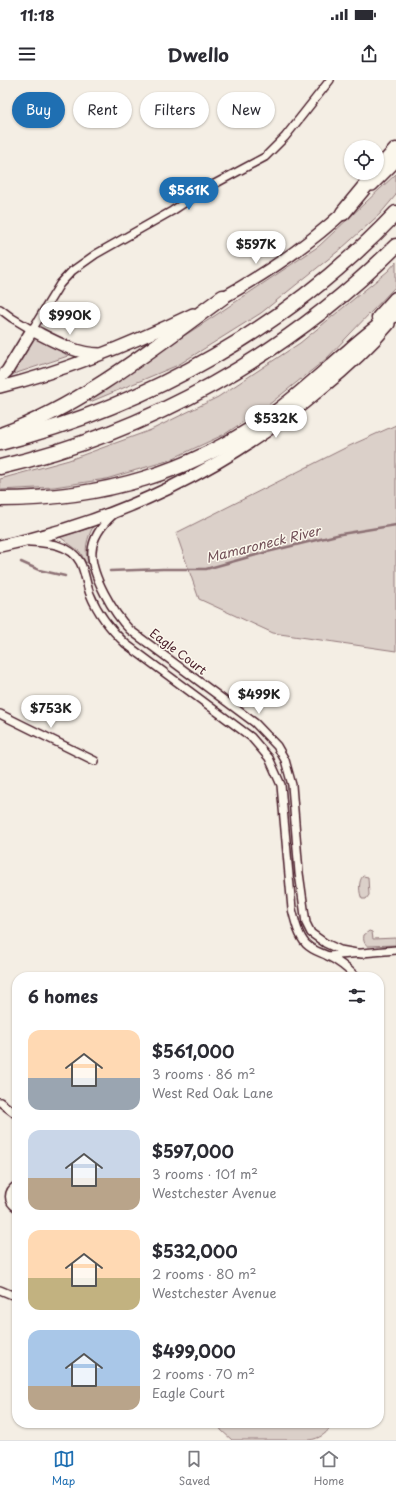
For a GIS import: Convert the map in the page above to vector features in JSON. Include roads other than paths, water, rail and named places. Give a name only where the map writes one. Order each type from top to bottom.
[{"type":"highway","points":[[384,163],[396,150]]},
{"type":"highway","points":[[343,213],[370,180]]},
{"type":"highway","points":[[0,443],[59,426],[110,407],[161,385],[216,355],[256,331],[308,293],[356,252],[396,213]]},
{"type":"highway","points":[[0,467],[46,454],[108,433],[167,408],[210,386],[250,362],[305,325],[342,295],[396,246]]},
{"type":"highway","points":[[0,435],[48,415],[73,400],[141,357],[223,297]]},
{"type":"highway","points":[[349,351],[396,299]]},
{"type":"highway","points":[[0,499],[55,497],[89,493],[124,486],[184,465],[227,444],[259,424],[304,390],[349,351],[396,314]]},
{"type":"main road","points":[[0,387],[54,372],[106,354],[151,334],[223,297],[292,254],[343,213],[396,161]]},
{"type":"main road","points":[[0,546],[22,541],[119,510],[154,495],[210,467],[276,425],[302,406],[353,362],[396,314]]},
{"type":"main road","points":[[0,378],[7,371],[32,330],[74,350],[92,354],[106,354]]},
{"type":"street","points":[[0,310],[32,330],[60,284],[72,271],[96,254],[172,211],[207,188],[265,156],[284,138],[330,80]]},
{"type":"street","name":"Eagle Court","points":[[119,510],[100,529],[93,543],[92,551],[94,568],[108,602],[121,621],[130,630],[255,723],[277,746],[285,760],[292,785],[299,873],[306,923],[311,933],[325,943],[340,950],[362,954]]},
{"type":"street","name":"Eagle Court","points":[[22,541],[47,543],[59,546],[72,553],[80,562],[90,595],[109,628],[126,644],[251,737],[269,758],[281,786],[292,909],[295,924],[305,943],[315,951],[328,956],[343,965],[351,972]]},
{"type":"street","points":[[0,714],[95,761]]},
{"type":"street","name":"Eagle Court","points":[[328,956],[396,950]]},
{"type":"street","points":[[0,1102],[12,1111]]},
{"type":"street","points":[[12,1189],[9,1198],[12,1204]]},
{"type":"street","points":[[0,1290],[12,1295]]},
{"type":"waterway","name":"Mamaroneck River","points":[[110,571],[206,569],[341,534],[396,525]]},
{"type":"waterway","name":"Mamaroneck River","points":[[21,562],[39,570],[65,576]]}]
